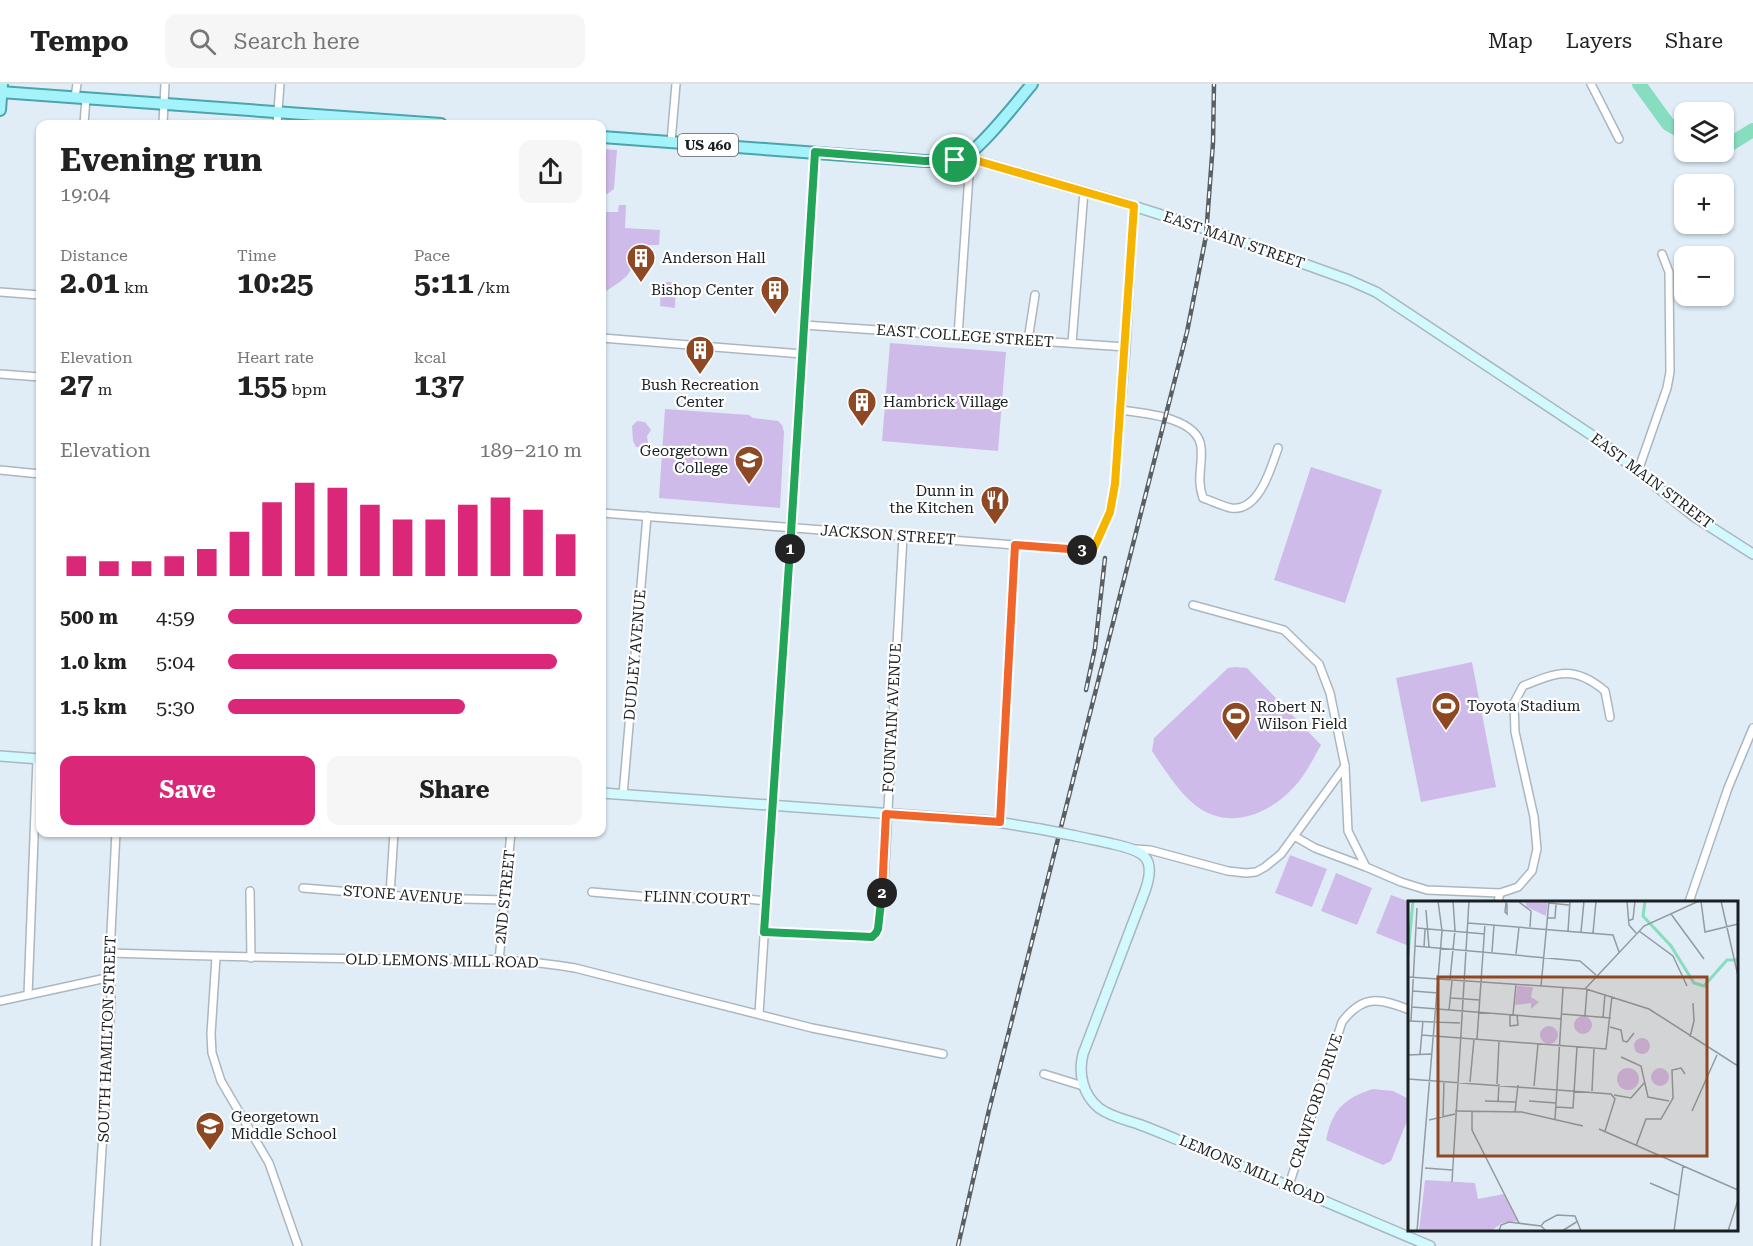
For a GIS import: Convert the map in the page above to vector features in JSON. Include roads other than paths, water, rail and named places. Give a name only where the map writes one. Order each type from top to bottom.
[{"type":"main road","points":[[967,158],[1032,84]]},
{"type":"main road","points":[[0,110],[1,89],[387,120]]},
{"type":"main road","name":"EAST MAIN STREET","points":[[606,136],[925,161],[967,158]]},
{"type":"street","points":[[77,84],[84,120]]},
{"type":"street","points":[[163,120],[165,84]]},
{"type":"street","points":[[277,120],[280,84]]},
{"type":"street","points":[[671,142],[676,84]]},
{"type":"street","points":[[1591,84],[1620,139]]},
{"type":"street","points":[[759,1014],[815,152]]},
{"type":"street","points":[[958,336],[967,158]]},
{"type":"street","name":"EAST MAIN STREET","points":[[967,158],[1084,191],[1224,235],[1376,292],[1596,438],[1695,517],[1753,554]]},
{"type":"street","points":[[1072,343],[1084,191]]},
{"type":"street","points":[[1134,206],[1120,410],[1165,417],[1188,428],[1199,439],[1201,448],[1199,485],[1203,498],[1233,508],[1245,506],[1258,495],[1278,448]]},
{"type":"street","points":[[1638,471],[1665,394],[1670,372],[1669,272],[1662,254]]},
{"type":"street","points":[[0,292],[36,295]]},
{"type":"street","points":[[1028,340],[1035,295]]},
{"type":"street","name":"EAST COLLEGE STREET","points":[[804,325],[1126,347]]},
{"type":"street","points":[[606,338],[802,354]]},
{"type":"street","points":[[0,374],[36,377]]},
{"type":"street","name":"JACKSON STREET","points":[[606,513],[1093,550],[1110,512],[1115,484],[1120,410]]},
{"type":"street","points":[[0,470],[36,474]]},
{"type":"street","name":"DUDLEY AVENUE","points":[[623,795],[647,516]]},
{"type":"street","name":"FOUNTAIN AVENUE","points":[[764,932],[864,937],[874,935],[878,929],[884,882],[903,536]]},
{"type":"street","points":[[1000,822],[1015,545]]},
{"type":"street","points":[[1193,605],[1284,630],[1319,664],[1330,693],[1345,766],[1348,831],[1366,867]]},
{"type":"street","points":[[1294,836],[1315,848],[1427,890],[1500,893],[1518,887],[1532,871],[1537,849],[1534,817],[1515,732],[1514,703],[1523,686],[1547,676],[1569,673],[1582,675],[1605,691],[1610,717]]},
{"type":"street","points":[[1690,901],[1728,788],[1753,728]]},
{"type":"street","points":[[0,756],[36,759]]},
{"type":"street","points":[[606,793],[1000,822],[1150,850],[1228,871],[1246,873],[1265,867],[1281,854],[1345,766]]},
{"type":"street","points":[[28,995],[36,823]]},
{"type":"street","name":"SOUTH HAMILTON STREET","points":[[96,1246],[111,1002],[110,953],[116,837]]},
{"type":"street","points":[[390,895],[394,837]]},
{"type":"street","name":"2ND STREET","points":[[499,961],[510,837]]},
{"type":"street","points":[[1044,1074],[1083,1086],[1080,1072],[1083,1054],[1150,872],[1144,855],[1135,849]]},
{"type":"street","name":"STONE AVENUE","points":[[303,888],[390,895],[504,900]]},
{"type":"street","points":[[250,891],[251,958]]},
{"type":"street","name":"FLINN COURT","points":[[592,892],[672,899],[728,897],[766,901]]},
{"type":"street","points":[[1498,901],[1500,893]]},
{"type":"street","name":"OLD LEMONS MILL ROAD","points":[[110,953],[546,963],[575,968],[812,1028],[944,1054]]},
{"type":"street","points":[[216,957],[210,1034],[212,1053],[221,1081],[269,1163],[298,1246]]},
{"type":"street","points":[[0,1000],[111,977]]},
{"type":"street","name":"CRAWFORD DRIVE","points":[[1289,1185],[1342,1022],[1351,1010],[1376,999],[1386,1000],[1408,1009]]},
{"type":"street","name":"LEMONS MILL ROAD","points":[[1083,1086],[1094,1103],[1111,1115],[1163,1133],[1430,1246]]},
{"type":"waterway","points":[[1639,84],[1668,124],[1674,127]]},
{"type":"waterway","points":[[1734,142],[1753,130]]},
{"type":"railway","points":[[958,1246],[989,1110],[1187,332],[1206,236],[1213,143],[1214,84]]},
{"type":"railway","points":[[1086,690],[1095,648],[1105,558]]},
{"type":"place","name":"Anderson Hall","points":[[641,284]]},
{"type":"place","name":"Bishop Center","points":[[775,316]]},
{"type":"place","name":"Bush Recreation Center","points":[[700,376]]},
{"type":"place","name":"Hambrick Village","points":[[862,428]]},
{"type":"place","name":"Georgetown College","points":[[749,486]]},
{"type":"place","name":"Dunn in the Kitchen","points":[[995,526]]},
{"type":"place","name":"Toyota Stadium","points":[[1446,732]]},
{"type":"place","name":"Robert N. Wilson Field","points":[[1236,742]]},
{"type":"place","name":"Georgetown Middle School","points":[[210,1152]]}]
